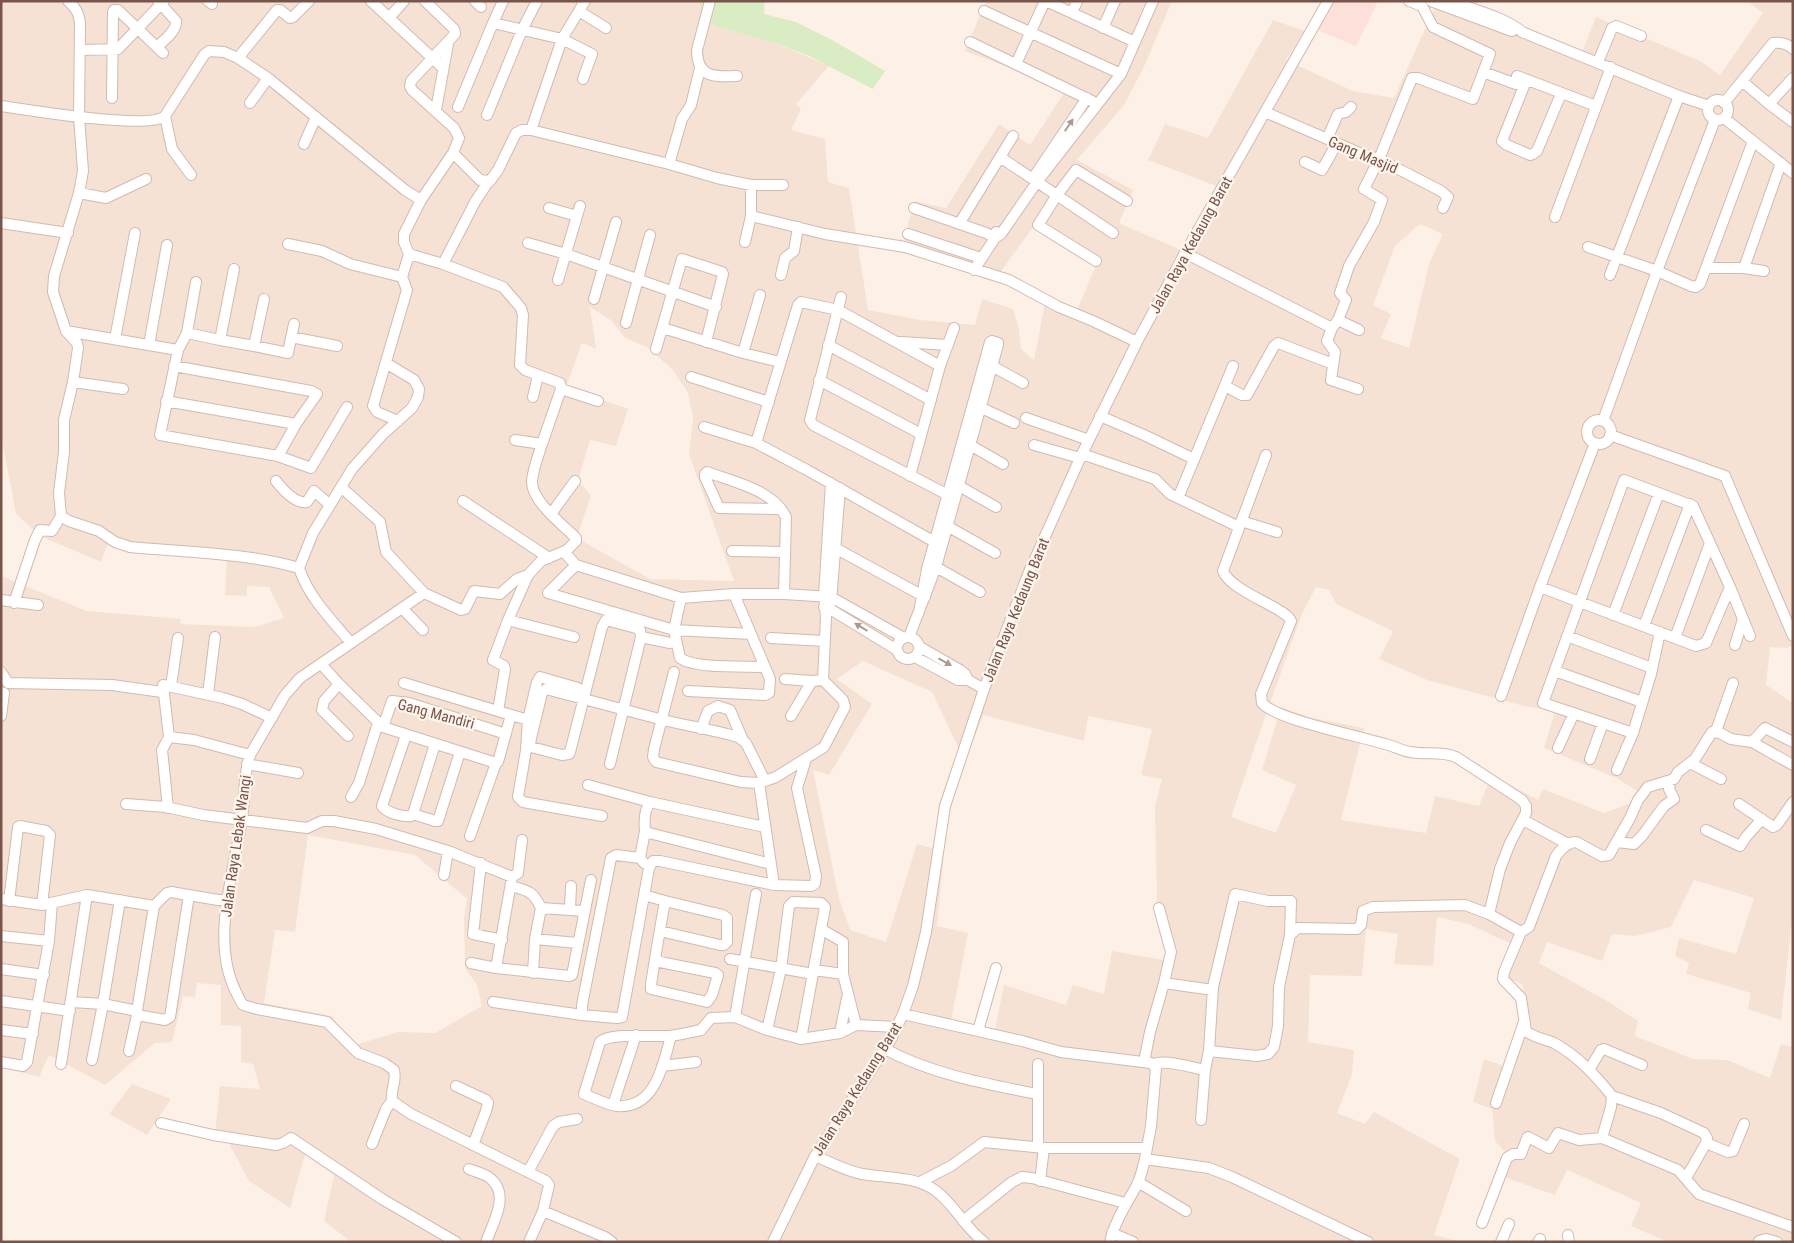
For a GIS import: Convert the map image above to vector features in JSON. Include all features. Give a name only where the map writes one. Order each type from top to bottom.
[{"type":"street","points":[[14,603],[40,530],[52,530],[61,516],[59,493],[64,452],[64,420],[73,382],[78,348],[77,343],[66,331],[53,292],[54,276],[80,192],[83,171],[80,116],[81,50],[79,14],[68,1]]},
{"type":"street","points":[[238,58],[278,10],[293,18],[309,1]]},
{"type":"street","points":[[371,1],[443,68]]},
{"type":"street","points":[[389,18],[404,1]]},
{"type":"street","points":[[398,420],[377,412],[373,406],[408,290],[402,277],[409,254],[404,242],[404,234],[421,200],[454,153],[458,143],[457,132],[410,86],[411,82],[448,43],[456,31],[425,1]]},
{"type":"street","points":[[458,107],[503,1]]},
{"type":"street","points":[[488,115],[522,30],[537,1]]},
{"type":"street","points":[[532,130],[562,39],[585,1]]},
{"type":"street","points":[[669,164],[682,119],[691,105],[700,68],[697,50],[710,1]]},
{"type":"street","points":[[1016,64],[1045,1],[1135,42]]},
{"type":"street","points":[[1072,13],[1077,1]]},
{"type":"street","points":[[1103,28],[1115,1]]},
{"type":"street","points":[[1035,181],[1121,74],[1153,1]]},
{"type":"street","name":"Jalan Raya Kedaung Barat","points":[[776,1241],[815,1156],[887,1045],[903,1014],[913,986],[926,932],[945,806],[968,743],[984,688],[1029,572],[1081,456],[1137,342],[1185,253],[1328,1]]},
{"type":"street","points":[[1358,388],[1331,380],[1335,352],[1327,341],[1346,300],[1340,293],[1349,266],[1374,222],[1382,200],[1364,189],[1379,159],[1412,78],[1418,78],[1472,99],[1490,54],[1432,27],[1422,6],[1409,1]]},
{"type":"street","points":[[1451,1],[1502,20],[1517,27],[1522,32]]},
{"type":"street","points":[[81,50],[113,50],[119,48],[138,29],[161,2],[176,21],[177,25],[160,50],[138,29],[118,10],[114,10],[113,12],[113,50],[112,98]]},
{"type":"street","points":[[1434,2],[1499,27],[1522,32],[1679,96],[1709,106]]},
{"type":"street","points":[[579,11],[606,28]]},
{"type":"street","points":[[984,12],[1121,74]]},
{"type":"street","points":[[493,23],[562,39],[592,54],[583,79]]},
{"type":"street","points":[[1598,62],[1612,28],[1616,26],[1641,36]]},
{"type":"street","points":[[970,42],[1097,104]]},
{"type":"street","points":[[436,110],[448,43]]},
{"type":"street","points":[[1724,103],[1773,43],[1791,44]]},
{"type":"street","points":[[1,106],[80,116],[150,121],[160,119],[165,116],[204,55],[209,51],[224,52],[238,58],[268,78],[405,190],[421,200]]},
{"type":"street","points":[[1555,217],[1611,67]]},
{"type":"street","points":[[700,68],[708,74],[720,77],[737,76]]},
{"type":"street","points":[[1483,72],[1520,80],[1596,106]]},
{"type":"street","points":[[250,103],[268,78]]},
{"type":"street","points":[[1770,104],[1793,78]]},
{"type":"street","points":[[1520,80],[1502,141],[1507,146],[1530,154],[1537,151],[1561,94]]},
{"type":"street","points":[[1742,81],[1793,122]]},
{"type":"street","points":[[1610,275],[1679,96]]},
{"type":"street","points":[[974,270],[995,238],[1001,234],[1087,98]]},
{"type":"street","points":[[1603,421],[1657,272],[1719,119],[1728,112],[1724,103],[1718,100],[1709,106]]},
{"type":"street","points":[[1709,106],[1709,116],[1719,119],[1753,141],[1793,174]]},
{"type":"street","points":[[1327,139],[1338,114],[1346,112],[1351,107]]},
{"type":"street","name":"Gang Masjid","points":[[1265,112],[1379,159],[1447,194],[1447,200],[1443,208]]},
{"type":"street","points":[[165,116],[172,149],[191,175]]},
{"type":"street","points":[[304,144],[316,117]]},
{"type":"street","points":[[443,264],[475,202],[498,170],[516,134],[522,130],[532,130],[717,178],[752,185],[783,185]]},
{"type":"street","points":[[960,224],[1013,136]]},
{"type":"street","points":[[1588,247],[1696,287],[1700,284],[1753,141]]},
{"type":"street","points":[[1306,162],[1322,170],[1337,143]]},
{"type":"street","points":[[454,153],[475,177],[488,182]]},
{"type":"street","points":[[1000,157],[1113,233]]},
{"type":"street","points":[[1744,268],[1780,163]]},
{"type":"street","points":[[1096,261],[1038,225],[1076,170],[1127,201]]},
{"type":"street","points":[[80,192],[106,198],[146,179]]},
{"type":"street","points":[[744,242],[751,216],[752,185]]},
{"type":"street","points":[[550,208],[578,211],[558,280]]},
{"type":"street","points":[[914,208],[986,233],[995,238]]},
{"type":"street","points":[[751,216],[825,234],[905,247],[1009,280],[1059,307],[1137,342]]},
{"type":"street","points":[[594,299],[616,222]]},
{"type":"street","points":[[1,223],[68,233]]},
{"type":"street","points":[[780,275],[785,258],[794,251],[798,227]]},
{"type":"street","points":[[115,339],[135,233]]},
{"type":"street","points":[[908,234],[981,258]]},
{"type":"street","points":[[626,323],[650,236]]},
{"type":"street","points":[[528,243],[566,254],[716,307]]},
{"type":"street","points":[[288,244],[322,251],[350,264],[402,277]]},
{"type":"street","points":[[148,345],[167,245]]},
{"type":"street","points":[[1185,253],[1335,324],[1359,330]]},
{"type":"street","points":[[409,254],[443,264],[502,287],[514,300],[523,315],[520,365],[525,370],[560,383],[561,389],[542,444],[532,482],[533,491],[551,514],[576,538],[576,541],[564,552],[541,561],[528,575],[492,660],[506,669],[498,711]]},
{"type":"street","points":[[656,349],[682,259],[722,272],[723,274],[706,342]]},
{"type":"street","points":[[1706,268],[1744,268],[1764,271]]},
{"type":"street","points":[[220,340],[234,269]]},
{"type":"street","points":[[196,282],[187,333],[178,350],[160,435],[278,456],[311,468],[348,407]]},
{"type":"street","points":[[743,353],[760,294]]},
{"type":"street","points":[[841,297],[810,420],[813,425],[952,497]]},
{"type":"street","points":[[254,346],[264,299]]},
{"type":"street","points":[[756,443],[780,362],[799,303],[801,302],[838,310],[940,366]]},
{"type":"street","points":[[187,333],[288,353],[294,324]]},
{"type":"street","points":[[663,328],[743,353],[780,362]]},
{"type":"street","points":[[910,476],[940,366],[954,328]]},
{"type":"street","points":[[66,331],[178,350]]},
{"type":"street","points":[[291,337],[337,346]]},
{"type":"street","points":[[897,650],[900,641],[906,638],[920,607],[923,596],[938,543],[952,497],[977,406],[992,341],[998,344],[977,406],[970,445],[959,486],[952,497],[947,526],[938,543],[936,567],[923,596]]},
{"type":"street","points":[[898,342],[948,345]]},
{"type":"street","points":[[1225,386],[1242,395],[1247,395],[1274,346],[1278,344],[1333,364]]},
{"type":"street","points":[[828,345],[931,400]]},
{"type":"street","points":[[351,643],[316,602],[305,585],[299,568],[313,533],[352,469],[398,420],[412,408],[418,397],[419,389],[414,380],[386,363]]},
{"type":"street","points":[[174,366],[311,391],[317,394],[296,424],[278,456]]},
{"type":"street","points":[[992,366],[1023,383]]},
{"type":"street","points":[[1178,498],[1234,366]]},
{"type":"street","points":[[533,397],[538,375]]},
{"type":"street","points":[[691,377],[769,402]]},
{"type":"street","points":[[819,380],[921,434]]},
{"type":"street","points":[[73,382],[123,389]]},
{"type":"street","points":[[561,389],[598,401]]},
{"type":"street","points":[[166,401],[296,424]]},
{"type":"street","points":[[977,406],[1014,423]]},
{"type":"street","points":[[1100,416],[1194,459]]},
{"type":"street","points":[[1026,418],[1089,440]]},
{"type":"street","points":[[1603,421],[1608,425],[1610,434],[1604,442],[1594,443],[1588,436],[1587,429],[1593,422],[1603,421]]},
{"type":"street","points":[[704,427],[756,443],[938,543]]},
{"type":"street","points":[[1610,434],[1725,476],[1793,636]]},
{"type":"street","points":[[515,440],[542,444]]},
{"type":"street","points":[[1500,696],[1594,443]]},
{"type":"street","points":[[970,445],[1003,464]]},
{"type":"street","points":[[1034,445],[1081,456],[1155,480],[1170,494],[1178,498],[1240,524],[1277,532]]},
{"type":"street","points":[[1266,455],[1223,573],[1237,586],[1290,617],[1291,621],[1261,694],[1262,703],[1269,710],[1313,725],[1387,744],[1409,752],[1449,754],[1522,800],[1527,810],[1510,843],[1500,869],[1489,914]]},
{"type":"street","points":[[781,509],[719,508],[705,474],[707,472],[757,491],[781,509],[786,517],[784,594]]},
{"type":"street","points":[[1633,733],[1543,703],[1624,480],[1694,506],[1750,636]]},
{"type":"street","points":[[551,514],[575,481]]},
{"type":"street","points":[[276,482],[285,492],[302,503],[307,502],[314,492],[330,505]]},
{"type":"street","points":[[827,605],[835,548],[836,486]]},
{"type":"street","points":[[790,716],[818,680],[824,641],[836,486]]},
{"type":"street","points":[[959,486],[996,507]]},
{"type":"street","points":[[341,487],[380,522],[386,552],[424,593],[461,610],[465,609],[474,592],[500,594],[517,579],[528,575]]},
{"type":"street","points":[[1613,615],[1659,493]]},
{"type":"street","points":[[463,501],[549,558]]},
{"type":"street","points":[[1644,626],[1690,504]]},
{"type":"street","points":[[61,516],[69,521],[99,531],[115,542],[130,547],[278,562],[299,568]]},
{"type":"street","points":[[947,526],[995,553]]},
{"type":"street","points":[[1675,638],[1710,543]]},
{"type":"street","points":[[835,548],[923,596]]},
{"type":"street","points":[[732,551],[785,552]]},
{"type":"street","points":[[564,552],[576,565],[681,598],[734,594],[784,594],[827,605],[847,606],[906,638],[916,640],[920,647],[960,670],[968,680],[984,688]]},
{"type":"street","points":[[576,565],[548,593],[674,630],[751,634]]},
{"type":"street","points":[[936,567],[980,592]]},
{"type":"street","points":[[1540,587],[1696,646],[1706,643],[1730,587]]},
{"type":"street","name":"Jalan Raya Lebak Wangi","points":[[392,1101],[391,1094],[396,1079],[394,1070],[384,1063],[358,1053],[327,1022],[257,1009],[241,1002],[230,979],[225,957],[227,900],[242,819],[249,760],[285,696],[300,678],[424,593]]},
{"type":"street","points":[[688,692],[765,695],[769,692],[770,680],[734,594]]},
{"type":"street","points":[[681,598],[674,630],[680,658],[697,664],[765,667]]},
{"type":"street","points":[[1,600],[38,605]]},
{"type":"street","points":[[827,605],[897,650],[904,659],[915,657],[920,647]]},
{"type":"street","points":[[842,616],[847,606]]},
{"type":"street","points":[[402,608],[423,630]]},
{"type":"street","points":[[1734,645],[1743,619]]},
{"type":"street","points":[[508,620],[574,637]]},
{"type":"street","points":[[610,764],[623,708],[641,637],[640,630],[636,628],[606,620],[602,627],[584,699],[569,754],[562,755],[532,747],[530,745],[544,690],[546,689],[584,699],[623,708],[661,720],[742,738]]},
{"type":"street","points":[[1617,770],[1633,733],[1652,668],[1660,632]]},
{"type":"street","points":[[1567,636],[1652,668]]},
{"type":"street","points":[[208,694],[215,637]]},
{"type":"street","points":[[641,637],[670,643]]},
{"type":"street","points":[[168,808],[162,750],[169,737],[167,689],[178,638]]},
{"type":"street","points":[[770,638],[824,641]]},
{"type":"street","points":[[915,657],[958,680],[968,680]]},
{"type":"street","points":[[322,664],[381,725],[406,735],[496,763]]},
{"type":"street","points":[[1555,670],[1642,702]]},
{"type":"street","points":[[1,672],[8,683],[112,685],[208,694],[242,704],[272,718]]},
{"type":"street","points":[[674,672],[654,749],[653,757],[656,762],[741,782],[762,782],[824,748],[845,707],[843,700],[818,680],[785,679]]},
{"type":"street","points":[[578,688],[540,677],[537,682],[528,720],[526,750],[518,797],[519,800],[602,816]]},
{"type":"street","points":[[404,683],[528,720]]},
{"type":"street","points":[[1686,1178],[1706,1144],[1707,1138],[1704,1133],[1661,1113],[1612,1096],[1575,1057],[1556,1044],[1528,1033],[1525,1028],[1522,998],[1503,979],[1504,972],[1521,932],[1529,927],[1556,856],[1568,844],[1576,842],[1602,856],[1607,856],[1617,842],[1638,800],[1648,787],[1674,779],[1678,772],[1690,763],[1711,733],[1716,731],[1733,683]]},
{"type":"street","points":[[340,684],[324,701],[322,710],[348,736]]},
{"type":"street","points":[[1,692],[4,693],[1,716]]},
{"type":"street","name":"Gang Mandiri","points":[[381,725],[392,701],[408,703],[506,734]]},
{"type":"street","points":[[701,729],[708,711],[718,706],[730,710],[746,743],[762,782],[774,885]]},
{"type":"street","points":[[1558,748],[1574,713]]},
{"type":"street","points":[[470,836],[496,763],[498,762],[512,715]]},
{"type":"street","points":[[1590,759],[1602,723]]},
{"type":"street","points":[[351,797],[359,784],[381,725]]},
{"type":"street","points":[[1752,742],[1765,728],[1793,742]]},
{"type":"street","points":[[1716,731],[1731,739],[1752,742],[1793,765]]},
{"type":"street","points":[[406,735],[382,806],[388,812],[407,817],[413,814],[435,744]]},
{"type":"street","points":[[169,737],[194,740],[249,760],[298,773]]},
{"type":"street","points":[[413,814],[435,822],[438,821],[460,752]]},
{"type":"street","points":[[494,1002],[582,1015],[622,1017],[644,895],[653,861],[774,885],[811,886],[815,884],[816,876],[797,788],[812,756]]},
{"type":"street","points":[[1690,763],[1722,779]]},
{"type":"street","points":[[1617,842],[1634,844],[1642,836],[1664,806],[1674,799],[1669,789],[1670,781]]},
{"type":"street","points":[[588,786],[650,802],[766,827]]},
{"type":"street","points":[[640,858],[645,831],[646,808],[650,802]]},
{"type":"street","points":[[1739,804],[1773,826],[1776,826],[1793,802]]},
{"type":"street","points":[[126,804],[168,808],[203,815],[306,828],[322,821],[334,820],[376,829],[481,863],[536,896],[541,908],[535,939],[534,973]]},
{"type":"street","points":[[1706,830],[1739,846],[1762,819]]},
{"type":"street","points":[[1523,820],[1568,844]]},
{"type":"street","points":[[1,1062],[23,1066],[25,1064],[33,1034],[49,942],[47,904],[50,835],[46,831],[18,827],[5,900],[47,904],[88,895],[154,906]]},
{"type":"street","points":[[645,831],[771,864]]},
{"type":"street","points":[[496,968],[512,881],[518,873],[522,840]]},
{"type":"street","points":[[444,875],[448,851]]},
{"type":"street","points":[[582,1015],[582,1005],[611,858],[616,854],[640,858],[642,862],[651,865]]},
{"type":"street","points":[[481,863],[473,934],[502,940]]},
{"type":"street","points":[[470,963],[534,973],[572,975],[591,880]]},
{"type":"street","points":[[570,909],[571,886]]},
{"type":"street","points":[[130,1052],[154,906],[167,893],[171,892],[227,900]]},
{"type":"street","points":[[735,1017],[756,894]]},
{"type":"street","points":[[1201,1120],[1205,1070],[1209,1052],[1212,990],[1234,894],[1268,901],[1291,901],[1290,936],[1279,987],[1278,1026],[1274,1047],[1268,1054],[1257,1056],[1209,1052]]},
{"type":"street","points":[[61,1064],[88,895]]},
{"type":"street","points":[[1,1001],[38,1006],[104,1004],[165,1020],[170,1017],[189,895]]},
{"type":"street","points":[[644,895],[723,915],[727,918],[727,942],[724,945],[660,931]]},
{"type":"street","points":[[92,1060],[104,1004],[120,900]]},
{"type":"street","points":[[655,960],[715,973],[718,975],[712,995],[707,1002],[703,1002],[651,989],[651,985],[655,960],[665,901]]},
{"type":"street","points":[[767,1030],[781,970],[790,903],[821,903],[825,907],[801,1039]]},
{"type":"street","points":[[1290,936],[1298,928],[1357,929],[1361,925],[1363,910],[1374,907],[1465,905],[1489,914],[1521,932]]},
{"type":"street","points":[[541,908],[585,910]]},
{"type":"street","points":[[1148,1063],[1150,1032],[1164,983],[1170,952],[1159,908]]},
{"type":"street","points":[[821,929],[843,942],[843,974],[856,1025]]},
{"type":"street","points":[[1,936],[49,942]]},
{"type":"street","points":[[535,939],[577,943]]},
{"type":"street","points":[[730,959],[781,970],[843,974]]},
{"type":"street","points":[[978,1031],[996,968]]},
{"type":"street","points":[[1,969],[44,975]]},
{"type":"street","points":[[1164,983],[1212,990]]},
{"type":"street","points":[[840,1033],[847,995]]},
{"type":"street","points":[[903,1014],[1022,1041],[1061,1052],[1148,1063],[1164,1062],[1205,1070]]},
{"type":"street","points":[[671,1036],[662,1066],[650,1093],[640,1102],[617,1106],[584,1094],[600,1042],[606,1038],[636,1035],[671,1036],[701,1030],[711,1018],[735,1017],[767,1030],[801,1039],[840,1033],[856,1025],[897,1027]]},
{"type":"street","points":[[1496,1103],[1524,1021]]},
{"type":"street","points":[[874,1026],[887,1045],[913,1062],[983,1083],[1037,1094]]},
{"type":"street","points":[[1,1030],[33,1034]]},
{"type":"street","points":[[613,1105],[636,1035]]},
{"type":"street","points":[[1589,1070],[1601,1050],[1604,1049],[1642,1065]]},
{"type":"street","points":[[662,1066],[696,1062]]},
{"type":"street","points":[[1133,1242],[1111,1238],[1125,1203],[1138,1182],[1145,1159],[1151,1126],[1156,1068],[1148,1063]]},
{"type":"street","points":[[1038,1064],[1037,1094],[1041,1148],[1040,1181]]},
{"type":"street","points":[[456,1086],[486,1100],[488,1103],[473,1145]]},
{"type":"street","points":[[1602,1138],[1611,1107],[1612,1096]]},
{"type":"street","points":[[372,1144],[386,1109],[392,1101],[411,1114],[546,1181],[548,1185],[542,1211],[530,1242]]},
{"type":"street","points":[[528,1172],[553,1126],[559,1122],[578,1119]]},
{"type":"street","points":[[161,1123],[213,1135],[276,1145],[284,1143],[291,1138],[382,1199],[456,1242]]},
{"type":"street","points":[[1706,1144],[1732,1152],[1744,1124]]},
{"type":"street","points":[[1482,1224],[1507,1158],[1513,1154],[1522,1153],[1527,1138],[1549,1148],[1558,1133],[1575,1140],[1602,1138],[1678,1170],[1686,1178],[1690,1186],[1699,1194],[1793,1227]]},
{"type":"street","points":[[920,1182],[951,1166],[984,1142],[1041,1148],[1147,1148]]},
{"type":"street","points":[[815,1156],[859,1173],[920,1182],[936,1191],[984,1242]]},
{"type":"street","points":[[1145,1159],[1209,1168],[1232,1176],[1368,1242]]},
{"type":"street","points":[[469,1169],[490,1177],[498,1186],[501,1203],[486,1242]]},
{"type":"street","points":[[963,1221],[1012,1182],[1022,1177],[1125,1203]]},
{"type":"street","points":[[1138,1182],[1186,1211]]},
{"type":"street","points":[[542,1211],[605,1237],[612,1242]]},
{"type":"street","points":[[1501,1242],[1509,1224]]},
{"type":"street","points":[[1759,1241],[1766,1239],[1777,1242]]},
{"type":"shaded area","points":[[1,1],[696,1],[711,16],[714,26],[778,44],[829,66],[796,104],[801,109],[791,130],[825,139],[828,182],[849,188],[868,310],[920,320],[975,325],[982,299],[1013,309],[1019,328],[1021,349],[1034,360],[1045,303],[1075,315],[1096,265],[1034,226],[999,274],[904,240],[914,201],[946,208],[999,124],[1030,145],[1064,93],[1032,76],[965,51],[986,1],[1172,1],[1143,69],[1124,105],[1077,160],[1133,190],[1119,223],[1181,250],[1216,186],[1148,160],[1165,124],[1208,138],[1273,20],[1305,31],[1286,60],[1353,91],[1394,98],[1434,9],[1415,1],[1459,1],[1582,52],[1596,17],[1700,61],[1720,75],[1763,13],[1747,1],[1793,1],[1793,646],[1785,648],[1770,647],[1766,685],[1793,703],[1793,911],[1781,1020],[1748,1009],[1751,993],[1686,974],[1689,963],[1675,956],[1679,938],[1736,954],[1754,898],[1694,880],[1671,927],[1635,936],[1612,934],[1602,961],[1547,942],[1539,963],[1607,1001],[1638,1021],[1635,1036],[1693,1059],[1727,1060],[1770,1078],[1781,1044],[1793,1047],[1793,1242],[1668,1242],[1631,1226],[1641,1203],[1567,1170],[1555,1195],[1495,1174],[1504,1151],[1495,1141],[1492,1109],[1473,1102],[1484,1059],[1507,1067],[1524,1019],[1523,985],[1503,975],[1516,946],[1468,924],[1437,917],[1433,966],[1394,964],[1398,934],[1366,929],[1362,976],[1310,975],[1308,1042],[1354,1050],[1352,1075],[1337,1113],[1365,1124],[1374,1112],[1460,1159],[1434,1235],[1462,1242],[351,1242],[324,1221],[334,1175],[305,1155],[290,1208],[249,1181],[225,1136],[215,1133],[220,1086],[260,1089],[253,1064],[241,1062],[241,1026],[221,1025],[221,985],[197,983],[195,997],[183,996],[172,1042],[155,1043],[105,1085],[49,1055],[39,1077],[1,1067],[1,576],[87,611],[181,619],[180,624],[254,627],[284,618],[269,587],[247,586],[247,596],[225,595],[227,559],[138,553],[108,544],[101,562],[40,536],[16,514],[1,435]],"holes":[[[1420,224],[1443,234],[1429,264],[1409,348],[1381,338],[1391,314],[1373,305],[1395,246]],[[590,307],[612,321],[625,338],[647,347],[672,369],[688,393],[693,418],[689,454],[734,581],[650,579],[577,538],[591,495],[578,481],[590,440],[616,446],[628,409],[566,387],[582,343],[596,349]],[[1316,587],[1329,590],[1336,604],[1393,631],[1379,659],[1427,680],[1524,706],[1555,711],[1544,748],[1618,779],[1637,791],[1631,803],[1604,813],[1543,789],[1538,800],[1492,775],[1479,806],[1435,796],[1426,833],[1341,820],[1364,728],[1312,718],[1281,707],[1262,770],[1296,785],[1276,833],[1231,817],[1302,614]],[[863,661],[932,692],[965,762],[983,715],[1084,741],[1088,716],[1152,729],[1141,775],[1162,779],[1155,806],[1157,903],[1170,935],[1164,960],[1112,951],[1104,994],[1073,985],[1066,1005],[1004,985],[995,1029],[951,1021],[968,933],[937,926],[944,851],[917,844],[886,942],[850,930],[839,898],[813,770],[829,775],[872,704],[837,679]],[[308,835],[415,855],[467,899],[464,918],[465,968],[477,985],[482,1006],[435,1033],[398,1032],[352,1046],[332,1016],[264,1003],[275,930],[295,932]]]},
{"type":"shaded area","points":[[1334,1],[1378,1],[1356,46],[1317,30]]},
{"type":"shaded area","points":[[132,1084],[171,1099],[147,1135],[109,1114]]},
{"type":"green space","points":[[696,1],[765,1],[764,14],[796,22],[834,41],[885,71],[873,89],[809,56],[778,44],[714,26],[711,16]]}]
